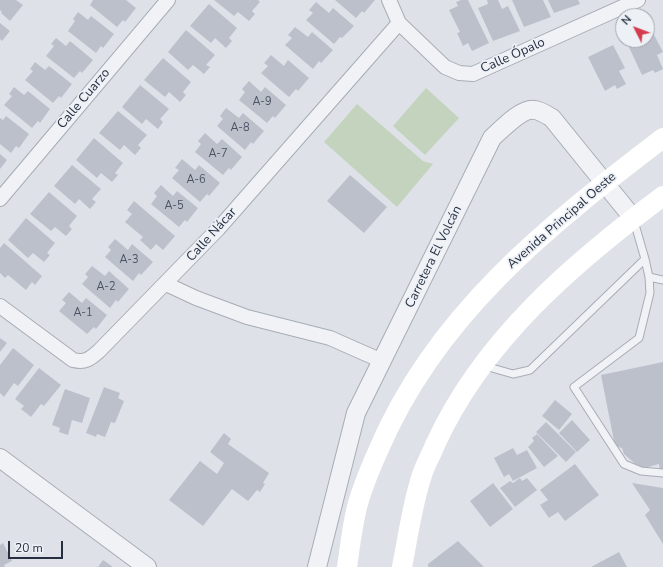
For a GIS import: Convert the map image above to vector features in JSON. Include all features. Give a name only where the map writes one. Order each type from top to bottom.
[{"type":"main road","name":"Avenida Principal Oeste","points":[[347,567],[357,507],[389,425],[413,382],[456,322],[521,253],[606,182],[663,138]]},
{"type":"main road","points":[[402,567],[422,475],[448,416],[467,385],[510,332],[555,284],[633,218],[663,196]]},
{"type":"street","name":"Calle Cuarzo","points":[[0,199],[168,0]]},
{"type":"street","points":[[389,0],[399,23]]},
{"type":"street","name":"Calle Ópalo","points":[[399,23],[445,67],[459,73],[473,74],[638,0]]},
{"type":"street","name":"Calle Nácar","points":[[0,306],[73,360],[81,362],[88,360],[99,351],[136,311],[166,284],[219,228],[399,23]]},
{"type":"street","name":"Carretera El Volcán","points":[[317,567],[356,413],[492,138],[512,120],[528,110],[536,110],[552,118],[606,182],[633,218]]},
{"type":"street","points":[[166,284],[196,298],[247,317],[330,338],[382,361]]},
{"type":"street","points":[[0,458],[147,567]]},
{"type":"lane","points":[[633,218],[645,259],[649,277],[650,293],[639,338],[574,387],[624,464],[641,471],[663,473]]},
{"type":"lane","points":[[483,366],[513,374],[530,370],[645,259]]},
{"type":"lane","points":[[649,277],[663,280]]},
{"type":"green space","points":[[426,88],[459,118],[425,155],[393,126]]},
{"type":"green space","points":[[357,104],[423,161],[433,164],[397,207],[324,142]]},
{"type":"building","points":[[0,0],[16,0],[23,5],[10,21],[1,13]]},
{"type":"building","points":[[93,0],[126,0],[136,8],[125,22],[123,20],[117,27],[90,5]]},
{"type":"building","points":[[214,0],[258,0],[260,2],[252,11],[255,14],[249,21],[238,12],[234,16]]},
{"type":"building","points":[[335,0],[375,0],[364,13],[362,11],[356,18]]},
{"type":"building","points":[[468,0],[489,43],[472,51],[468,43],[463,46],[457,33],[460,32],[449,10],[458,6],[456,2]]},
{"type":"building","points":[[487,0],[498,0],[502,9],[508,6],[520,31],[493,41],[478,8],[488,4]]},
{"type":"building","points":[[512,0],[543,0],[551,17],[524,27]]},
{"type":"building","points":[[548,0],[578,0],[580,4],[554,13]]},
{"type":"building","points":[[316,2],[329,13],[333,8],[354,26],[334,44],[306,20],[313,13],[309,10]]},
{"type":"building","points":[[209,4],[237,28],[229,38],[232,41],[226,48],[215,38],[211,43],[190,26]]},
{"type":"building","points":[[78,12],[88,20],[91,16],[114,34],[103,48],[101,46],[96,53],[68,31],[75,21],[73,19]]},
{"type":"building","points":[[0,23],[10,31],[2,41],[0,39]]},
{"type":"building","points":[[295,27],[308,37],[312,32],[333,50],[321,63],[319,61],[313,69],[285,45],[292,38],[288,35]]},
{"type":"building","points":[[186,30],[215,55],[206,65],[210,67],[204,74],[193,65],[188,70],[168,52]]},
{"type":"building","points":[[655,37],[663,52],[657,55],[663,69],[655,73],[653,70],[642,75],[629,48],[655,48]]},
{"type":"building","points":[[56,38],[66,46],[70,41],[93,60],[82,73],[80,71],[74,78],[46,56],[54,46],[51,44]]},
{"type":"building","points":[[613,45],[625,68],[619,71],[626,84],[617,89],[615,85],[605,91],[588,57]]},
{"type":"building","points":[[271,55],[284,66],[288,60],[309,78],[298,91],[296,89],[289,97],[261,73],[268,66],[264,63]]},
{"type":"building","points":[[163,58],[191,82],[183,92],[186,95],[180,102],[169,92],[165,97],[144,80]]},
{"type":"building","points":[[35,62],[45,70],[49,66],[72,84],[61,98],[59,96],[53,103],[25,80],[33,71],[30,69]]},
{"type":"building","points":[[249,81],[261,92],[265,87],[286,105],[275,118],[273,116],[267,123],[239,100],[245,92],[242,89]]},
{"type":"building","points":[[140,85],[169,109],[160,119],[163,122],[158,129],[146,119],[142,124],[122,107]]},
{"type":"building","points":[[14,87],[24,95],[28,91],[50,109],[40,123],[38,121],[32,128],[4,105],[12,96],[9,94]]},
{"type":"building","points":[[226,108],[239,118],[243,113],[264,131],[253,144],[251,142],[245,150],[217,126],[223,119],[220,116]]},
{"type":"building","points":[[118,111],[147,135],[138,145],[141,148],[135,155],[124,145],[120,150],[99,133]]},
{"type":"building","points":[[6,116],[29,134],[19,148],[16,146],[11,153],[0,144],[0,118],[3,120]]},
{"type":"building","points":[[205,133],[217,144],[222,139],[242,157],[231,170],[229,168],[223,175],[195,152],[201,144],[198,141]]},
{"type":"building","points":[[94,138],[123,163],[115,173],[118,175],[112,182],[101,173],[97,178],[76,160]]},
{"type":"building","points":[[0,154],[7,160],[0,169]]},
{"type":"building","points":[[182,159],[195,170],[199,165],[220,183],[209,196],[207,194],[200,202],[172,178],[179,170],[175,168]]},
{"type":"building","points":[[72,165],[101,189],[92,199],[96,202],[90,209],[79,199],[75,204],[54,186]]},
{"type":"building","points":[[350,175],[387,207],[364,233],[327,201]]},
{"type":"building","points":[[161,185],[173,196],[177,191],[198,208],[187,222],[185,220],[179,227],[151,204],[157,196],[154,193]]},
{"type":"building","points":[[49,192],[77,216],[69,226],[72,229],[66,236],[55,227],[51,231],[30,214]]},
{"type":"building","points":[[134,201],[175,236],[163,250],[156,244],[151,250],[140,240],[143,237],[125,222],[132,214],[127,210]]},
{"type":"building","points":[[26,218],[55,243],[47,253],[50,255],[44,262],[33,253],[28,258],[8,240]]},
{"type":"building","points":[[115,239],[128,250],[132,244],[153,262],[141,275],[139,273],[133,281],[105,257],[111,250],[108,247]]},
{"type":"building","points":[[4,243],[42,276],[35,285],[32,282],[26,290],[8,275],[5,278],[0,273],[0,248]]},
{"type":"building","points":[[92,266],[105,276],[109,271],[129,289],[118,302],[116,300],[110,308],[82,284],[88,277],[85,274]]},
{"type":"building","points":[[69,292],[82,303],[86,298],[107,315],[96,329],[94,327],[87,334],[59,311],[66,303],[62,300]]},
{"type":"building","points":[[0,338],[7,343],[0,352]]},
{"type":"building","points":[[13,348],[34,365],[18,386],[14,383],[4,397],[0,393],[0,365]]},
{"type":"building","points":[[663,362],[663,470],[660,470],[659,464],[641,469],[624,454],[622,448],[615,446],[601,375]]},
{"type":"building","points":[[39,368],[61,385],[44,406],[41,404],[31,417],[21,409],[24,406],[15,399]]},
{"type":"building","points":[[104,387],[120,393],[118,398],[124,401],[115,423],[111,422],[105,437],[97,434],[96,437],[86,433]]},
{"type":"building","points":[[65,389],[90,398],[82,423],[72,420],[68,435],[59,432],[60,428],[52,425]]},
{"type":"building","points":[[555,400],[572,414],[559,430],[542,416]]},
{"type":"building","points":[[572,420],[590,440],[577,452],[559,433]]},
{"type":"building","points":[[546,422],[576,452],[566,462],[536,432]]},
{"type":"building","points":[[224,433],[231,439],[228,444],[269,473],[260,492],[257,490],[248,501],[232,489],[203,526],[169,500],[200,461],[217,474],[224,463],[210,452]]},
{"type":"building","points":[[537,434],[558,456],[544,467],[528,447],[534,441],[532,438]]},
{"type":"building","points":[[513,448],[517,455],[527,450],[537,468],[513,481],[509,474],[504,477],[494,458]]},
{"type":"building","points":[[575,464],[599,495],[565,521],[558,512],[549,518],[540,505],[548,500],[540,490]]},
{"type":"building","points":[[520,478],[522,481],[527,478],[537,490],[515,507],[500,488],[510,481],[513,483]]},
{"type":"building","points":[[493,483],[513,509],[490,527],[470,501]]},
{"type":"building","points":[[632,483],[663,488],[663,544],[645,515],[650,510]]},
{"type":"building","points":[[458,541],[484,567],[428,567],[428,564]]},
{"type":"building","points":[[3,543],[12,561],[4,565],[5,567],[0,567],[0,545]]},
{"type":"building","points":[[619,552],[627,567],[591,567]]},
{"type":"building","points":[[103,560],[113,567],[98,567]]}]
